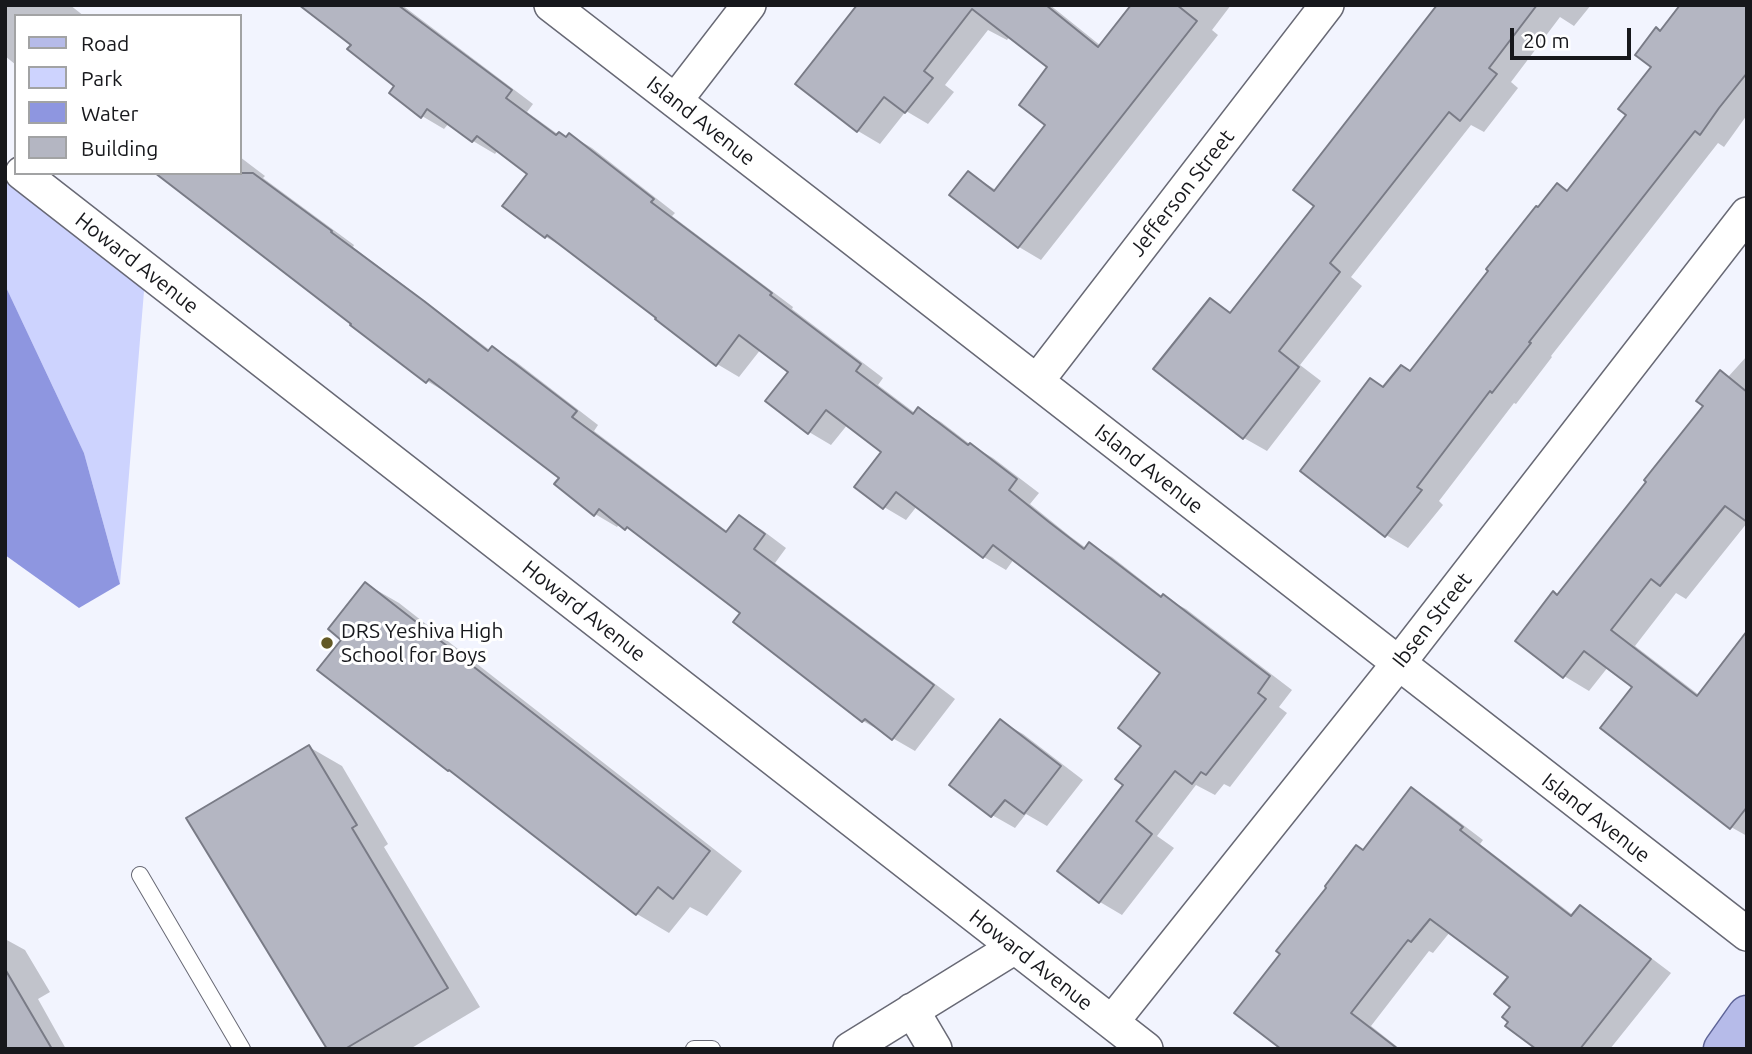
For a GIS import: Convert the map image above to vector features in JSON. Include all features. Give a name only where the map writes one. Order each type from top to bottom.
[{"type":"main road","points":[[1723,1049],[1747,1015]]},
{"type":"street","name":"Island Avenue","points":[[551,5],[1747,934]]},
{"type":"street","points":[[675,101],[749,5]]},
{"type":"street","name":"Jefferson Street","points":[[1037,381],[1327,5]]},
{"type":"street","name":"Howard Avenue","points":[[25,175],[1146,1049]]},
{"type":"street","name":"Ibsen Street","points":[[1112,1022],[1398,664],[1747,214]]},
{"type":"street","points":[[849,1049],[1015,947]]},
{"type":"street","points":[[912,1010],[935,1049]]},
{"type":"lane","points":[[141,875],[242,1049]]},
{"type":"lane","points":[[694,1049],[712,1049]]},
{"type":"green space","points":[[5,171],[145,279],[120,584],[84,453],[5,285]]},
{"type":"water","points":[[5,285],[84,453],[120,584],[79,608],[5,555]]},
{"type":"building","points":[[299,5],[398,5],[512,90],[506,98],[556,135],[559,132],[566,137],[569,133],[654,199],[651,202],[861,364],[856,371],[913,414],[918,407],[1017,479],[1009,490],[1084,549],[1089,542],[1161,597],[1163,594],[1270,676],[1258,693],[1266,699],[1206,775],[1201,772],[1192,784],[1175,771],[1136,821],[1152,834],[1099,903],[1057,871],[1123,785],[1115,779],[1141,746],[1118,728],[1160,673],[993,545],[983,558],[896,492],[883,509],[854,487],[881,452],[826,410],[808,434],[765,401],[788,372],[739,335],[716,366],[547,235],[545,238],[502,206],[527,174],[477,136],[472,142],[427,109],[421,118],[389,93],[394,86],[347,49],[351,45]]},
{"type":"building","points":[[857,5],[1046,5],[1098,47],[1131,5],[1177,5],[1197,21],[1018,248],[949,195],[968,171],[994,191],[1045,125],[1019,105],[1047,67],[972,9],[924,71],[933,78],[905,113],[884,97],[857,132],[795,84]]},
{"type":"building","points":[[1437,5],[1537,5],[1489,68],[1497,74],[1460,121],[1449,112],[1330,263],[1340,272],[1279,351],[1299,367],[1243,439],[1153,369],[1210,298],[1230,313],[1314,206],[1293,190]]},
{"type":"building","points":[[1680,5],[1747,5],[1747,73],[1700,135],[1695,131],[1492,393],[1490,391],[1417,487],[1422,490],[1385,537],[1300,471],[1370,378],[1383,387],[1401,365],[1410,371],[1536,206],[1538,207],[1557,183],[1567,191],[1626,115],[1618,109],[1651,67],[1635,55],[1656,27],[1660,31]]},
{"type":"building","points":[[253,173],[488,351],[492,346],[577,411],[572,417],[726,532],[739,515],[765,534],[754,549],[934,685],[892,740],[865,719],[862,722],[733,622],[740,613],[627,527],[625,530],[599,509],[594,516],[554,484],[559,478],[429,379],[426,383],[158,175]]},
{"type":"building","points":[[1720,370],[1747,392],[1747,522],[1725,506],[1660,586],[1651,579],[1611,630],[1697,696],[1747,631],[1747,807],[1730,829],[1600,728],[1632,687],[1584,651],[1563,678],[1515,641],[1553,591],[1557,595],[1646,482],[1644,480],[1703,406],[1696,401]]},
{"type":"building","points":[[365,582],[710,851],[673,899],[658,887],[636,915],[317,670],[341,640],[328,629]]},
{"type":"building","points":[[1000,719],[1061,766],[1024,814],[1005,800],[991,817],[949,785]]},
{"type":"building","points":[[309,745],[357,825],[352,828],[448,988],[345,1049],[327,1049],[186,818]]},
{"type":"building","points":[[1411,787],[1463,827],[1460,830],[1571,916],[1580,905],[1651,959],[1580,1049],[1536,1049],[1505,1026],[1508,1022],[1502,1017],[1510,1007],[1494,994],[1508,977],[1430,919],[1411,942],[1408,940],[1351,1013],[1398,1049],[1281,1049],[1234,1013],[1280,954],[1276,951],[1356,845],[1363,850]]},
{"type":"building","points":[[5,969],[52,1049],[5,1049]]},
{"type":"place","name":"DRS Yeshiva High School for Boys","points":[[327,643]]}]
